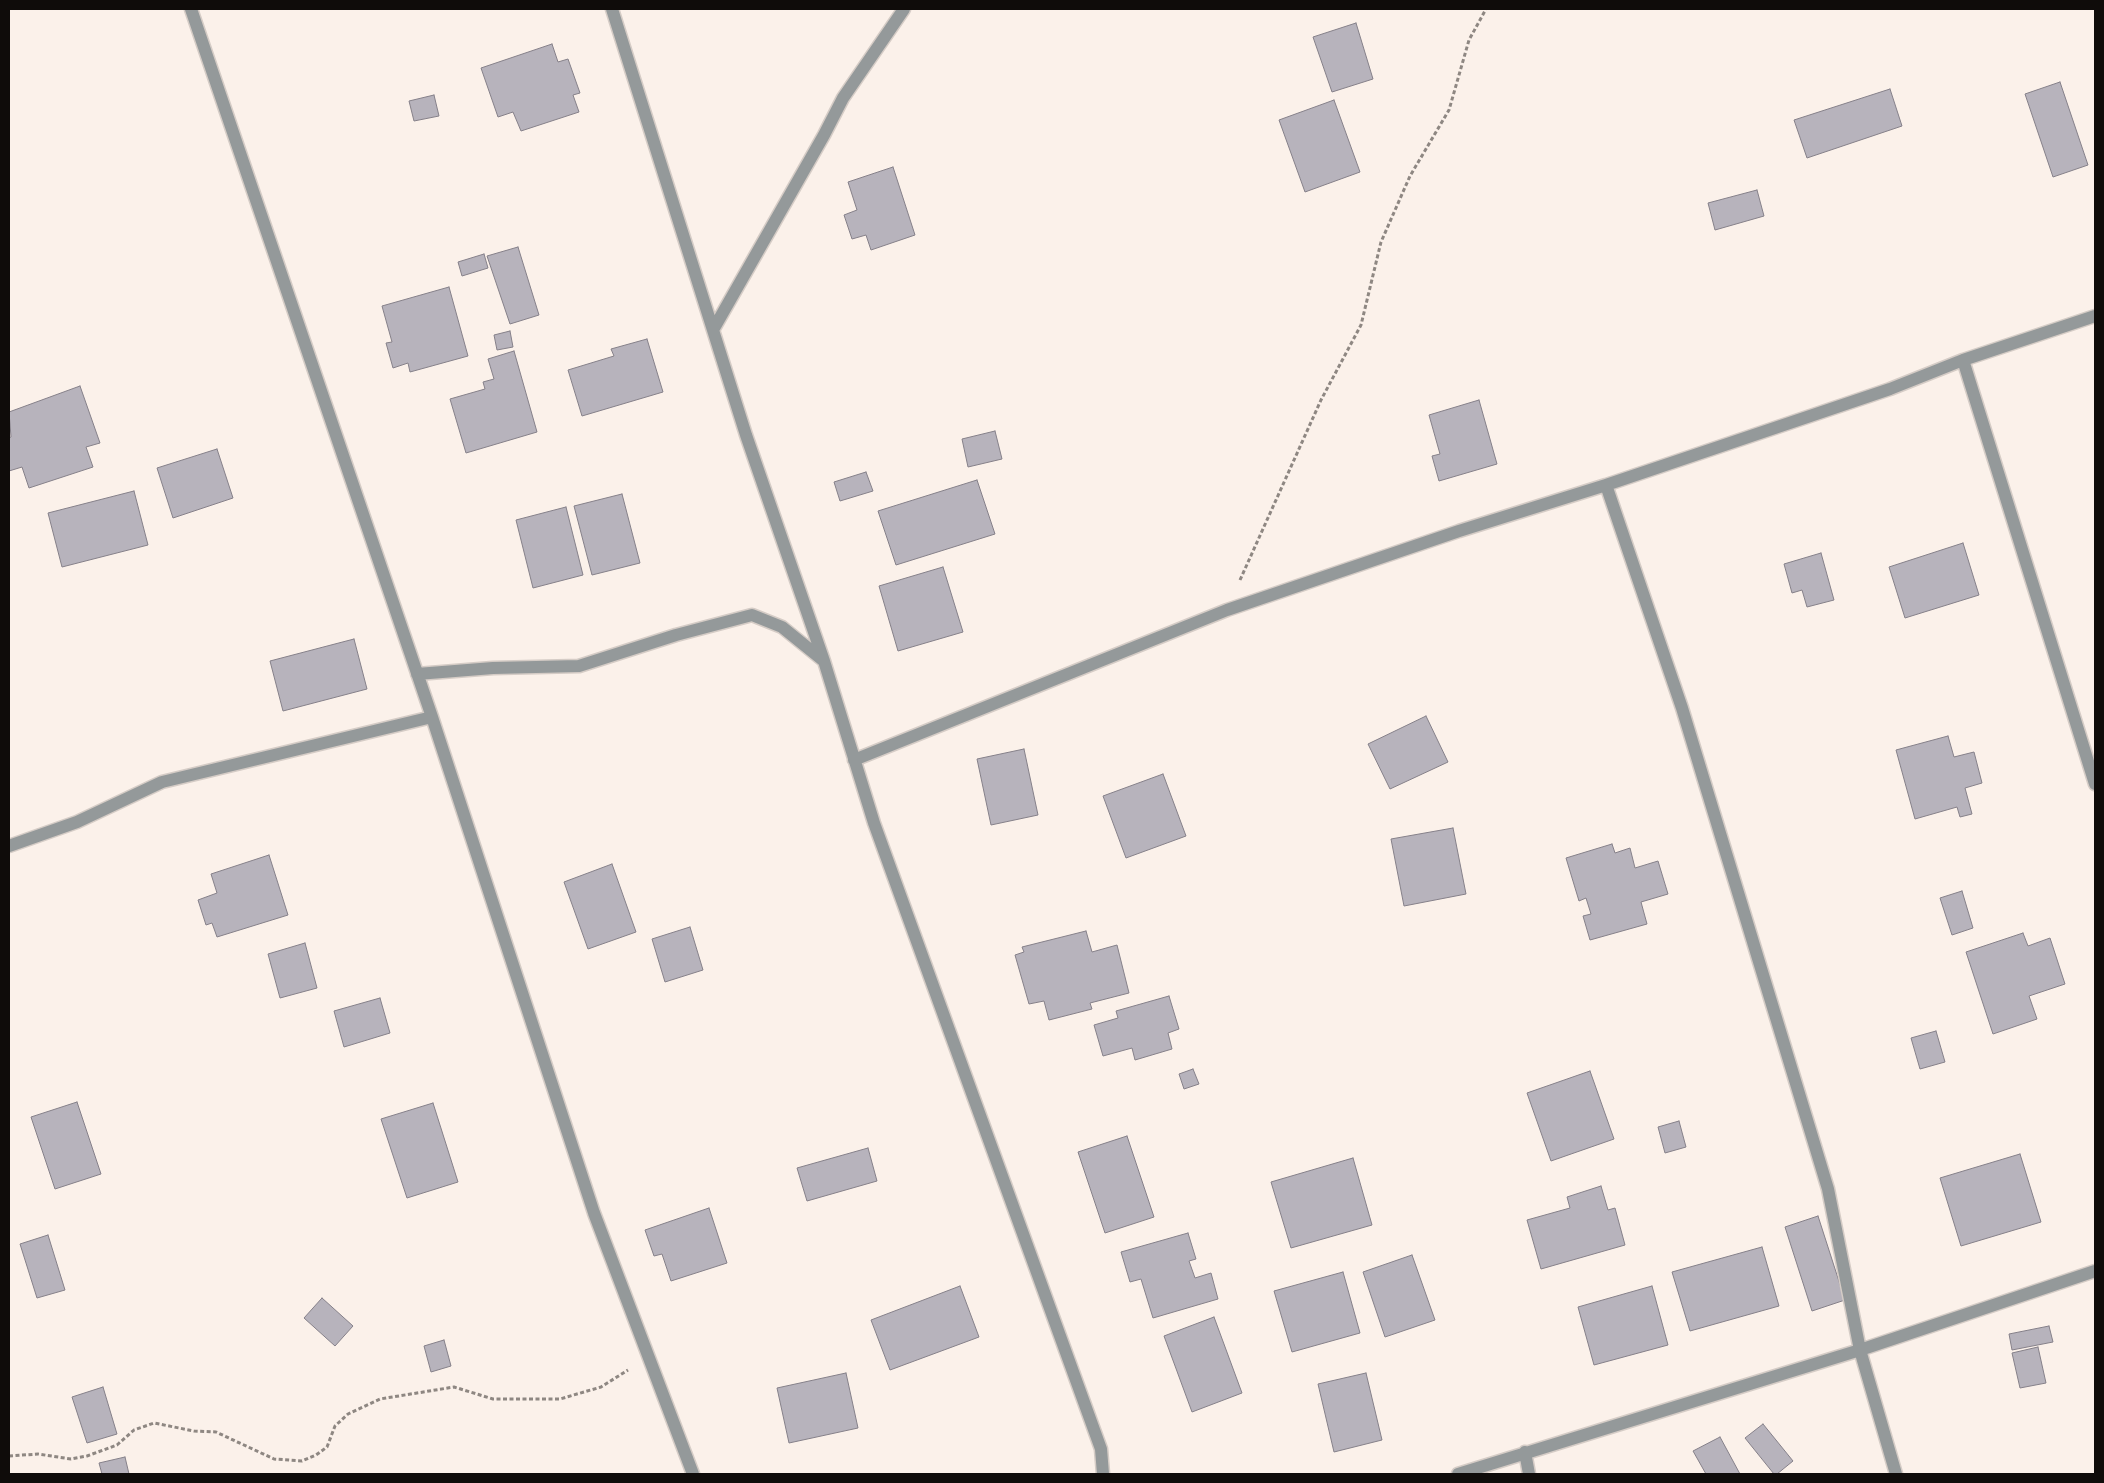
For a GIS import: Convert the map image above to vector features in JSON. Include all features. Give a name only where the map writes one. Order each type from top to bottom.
[{"type":"street","points":[[191,9],[432,717],[594,1213],[650,1356],[693,1474]]},
{"type":"street","points":[[612,9],[713,330],[794,578],[824,661],[874,823],[1101,1449],[1103,1474]]},
{"type":"street","points":[[713,330],[820,144],[843,98],[904,9]]},
{"type":"street","points":[[854,760],[1227,610],[1459,530],[1606,485],[1890,389],[1963,360],[2095,316]]},
{"type":"street","points":[[1963,360],[2095,784]]},
{"type":"street","points":[[1606,485],[1682,708],[1828,1189],[1860,1350],[1896,1474]]},
{"type":"street","points":[[417,674],[493,668],[579,666],[676,635],[752,615],[782,627],[824,661]]},
{"type":"street","points":[[9,846],[77,822],[162,782],[432,717]]},
{"type":"street","points":[[1458,1474],[1860,1350],[2095,1271]]},
{"type":"street","points":[[1525,1452],[1529,1474]]},
{"type":"path","points":[[1227,610],[1281,484],[1321,400],[1361,325],[1381,242],[1410,176],[1449,110],[1469,40],[1486,9]]},
{"type":"path","points":[[9,1456],[38,1454],[71,1459],[87,1456],[117,1445],[134,1430],[154,1423],[194,1431],[216,1432],[274,1459],[302,1461],[316,1455],[327,1447],[335,1426],[348,1414],[380,1399],[454,1387],[493,1399],[560,1399],[601,1387],[650,1356]]},
{"type":"building","points":[[1356,23],[1373,79],[1332,92],[1313,37]]},
{"type":"building","points":[[552,44],[558,62],[568,59],[580,93],[573,95],[579,112],[521,131],[513,112],[498,117],[481,68]]},
{"type":"building","points":[[2060,82],[2088,165],[2053,177],[2025,94]]},
{"type":"building","points":[[1890,89],[1902,126],[1807,158],[1794,120]]},
{"type":"building","points":[[434,95],[439,116],[414,121],[409,101]]},
{"type":"building","points":[[1334,100],[1360,172],[1305,192],[1279,120]]},
{"type":"building","points":[[893,167],[915,235],[871,250],[866,235],[852,239],[844,215],[857,210],[848,182]]},
{"type":"building","points":[[1757,190],[1764,216],[1715,230],[1708,203]]},
{"type":"building","points":[[518,247],[539,315],[510,324],[487,256]]},
{"type":"building","points":[[484,254],[488,268],[462,276],[458,262]]},
{"type":"building","points":[[449,287],[468,356],[410,372],[408,363],[393,368],[386,343],[392,342],[382,306]]},
{"type":"building","points":[[510,331],[513,347],[497,350],[494,335]]},
{"type":"building","points":[[647,339],[663,392],[582,416],[568,370],[614,356],[611,349]]},
{"type":"building","points":[[514,351],[537,432],[466,453],[450,399],[485,389],[483,382],[494,379],[488,359]]},
{"type":"building","points":[[80,386],[100,443],[86,447],[93,467],[29,488],[22,467],[9,471],[9,438],[11,437],[9,412]]},
{"type":"building","points":[[1479,400],[1497,464],[1439,481],[1432,456],[1440,454],[1429,415]]},
{"type":"building","points":[[995,431],[1002,459],[968,467],[962,439]]},
{"type":"building","points":[[217,449],[233,498],[173,518],[157,468]]},
{"type":"building","points":[[866,472],[873,491],[840,501],[834,482]]},
{"type":"building","points":[[977,480],[995,534],[896,565],[878,511]]},
{"type":"building","points":[[134,491],[148,545],[62,567],[48,513]]},
{"type":"building","points":[[622,494],[640,563],[592,575],[574,506]]},
{"type":"building","points":[[566,507],[583,575],[533,588],[516,520]]},
{"type":"building","points":[[1963,543],[1979,595],[1905,618],[1889,567]]},
{"type":"building","points":[[1821,553],[1834,600],[1807,607],[1802,590],[1792,593],[1784,564]]},
{"type":"building","points":[[943,567],[963,632],[898,651],[879,586]]},
{"type":"building","points":[[354,639],[367,689],[283,711],[270,661]]},
{"type":"building","points":[[1426,716],[1448,762],[1390,789],[1368,744]]},
{"type":"building","points":[[1948,736],[1954,757],[1974,752],[1982,783],[1965,788],[1972,814],[1960,817],[1957,807],[1915,819],[1896,750]]},
{"type":"building","points":[[1024,749],[1038,815],[991,825],[977,759]]},
{"type":"building","points":[[1163,774],[1186,836],[1126,858],[1103,796]]},
{"type":"building","points":[[1453,828],[1466,894],[1404,906],[1391,839]]},
{"type":"building","points":[[1612,844],[1615,853],[1630,848],[1635,868],[1658,861],[1668,894],[1641,902],[1647,924],[1590,940],[1583,916],[1591,914],[1586,898],[1579,901],[1566,858]]},
{"type":"building","points":[[269,855],[288,915],[217,937],[212,923],[206,925],[198,900],[217,893],[211,874]]},
{"type":"building","points":[[612,864],[636,932],[588,949],[564,882]]},
{"type":"building","points":[[1962,891],[1973,928],[1952,935],[1940,898]]},
{"type":"building","points":[[690,927],[703,970],[665,982],[652,939]]},
{"type":"building","points":[[1086,931],[1092,952],[1117,945],[1129,993],[1090,1003],[1092,1009],[1049,1020],[1044,1001],[1029,1004],[1015,955],[1024,952],[1022,947]]},
{"type":"building","points":[[2023,933],[2028,946],[2050,938],[2065,984],[2029,996],[2037,1019],[1993,1034],[1966,952]]},
{"type":"building","points":[[305,943],[317,988],[280,998],[268,954]]},
{"type":"building","points":[[1169,996],[1179,1029],[1168,1033],[1172,1049],[1135,1060],[1132,1048],[1103,1056],[1094,1025],[1118,1018],[1116,1011]]},
{"type":"building","points":[[380,998],[390,1033],[344,1047],[334,1011]]},
{"type":"building","points":[[1936,1031],[1945,1062],[1920,1069],[1911,1038]]},
{"type":"building","points":[[1193,1069],[1199,1084],[1184,1089],[1179,1074]]},
{"type":"building","points":[[1590,1071],[1614,1139],[1551,1161],[1527,1093]]},
{"type":"building","points":[[77,1102],[101,1174],[55,1189],[31,1117]]},
{"type":"building","points":[[433,1103],[458,1182],[407,1198],[381,1119]]},
{"type":"building","points":[[1679,1121],[1686,1147],[1665,1153],[1658,1127]]},
{"type":"building","points":[[1127,1136],[1154,1217],[1105,1233],[1078,1152]]},
{"type":"building","points":[[868,1148],[877,1181],[807,1201],[797,1168]]},
{"type":"building","points":[[2020,1154],[2041,1222],[1961,1246],[1940,1178]]},
{"type":"building","points":[[1353,1158],[1372,1225],[1291,1248],[1271,1182]]},
{"type":"building","points":[[1601,1186],[1608,1210],[1615,1208],[1625,1245],[1541,1269],[1527,1220],[1570,1208],[1567,1197]]},
{"type":"building","points":[[709,1208],[727,1263],[671,1281],[662,1254],[654,1256],[645,1230]]},
{"type":"building","points":[[1818,1216],[1845,1300],[1812,1311],[1785,1227]]},
{"type":"building","points":[[1188,1233],[1196,1259],[1189,1261],[1195,1278],[1211,1273],[1218,1299],[1153,1318],[1141,1279],[1130,1282],[1121,1252]]},
{"type":"building","points":[[48,1235],[65,1290],[37,1298],[20,1244]]},
{"type":"building","points":[[1762,1247],[1779,1306],[1690,1331],[1672,1272]]},
{"type":"building","points":[[1412,1255],[1435,1320],[1385,1337],[1363,1272]]},
{"type":"building","points":[[1343,1272],[1360,1333],[1292,1352],[1274,1291]]},
{"type":"building","points":[[960,1286],[979,1337],[890,1370],[871,1320]]},
{"type":"building","points":[[1652,1286],[1668,1345],[1594,1365],[1578,1307]]},
{"type":"building","points":[[322,1298],[353,1326],[335,1346],[304,1318]]},
{"type":"building","points":[[1214,1317],[1242,1393],[1192,1412],[1164,1336]]},
{"type":"building","points":[[2049,1326],[2053,1342],[2012,1350],[2009,1334]]},
{"type":"building","points":[[444,1340],[451,1366],[431,1372],[424,1346]]},
{"type":"building","points":[[2038,1347],[2046,1383],[2020,1388],[2012,1353]]},
{"type":"building","points":[[846,1373],[858,1428],[789,1443],[777,1388]]},
{"type":"building","points":[[1366,1373],[1382,1440],[1334,1452],[1318,1384]]},
{"type":"building","points":[[103,1387],[117,1434],[87,1443],[72,1397]]},
{"type":"building","points":[[1763,1424],[1793,1461],[1777,1474],[1774,1474],[1745,1438]]},
{"type":"building","points":[[1720,1437],[1740,1474],[1706,1474],[1693,1451]]},
{"type":"building","points":[[125,1457],[129,1474],[102,1474],[99,1463]]}]
